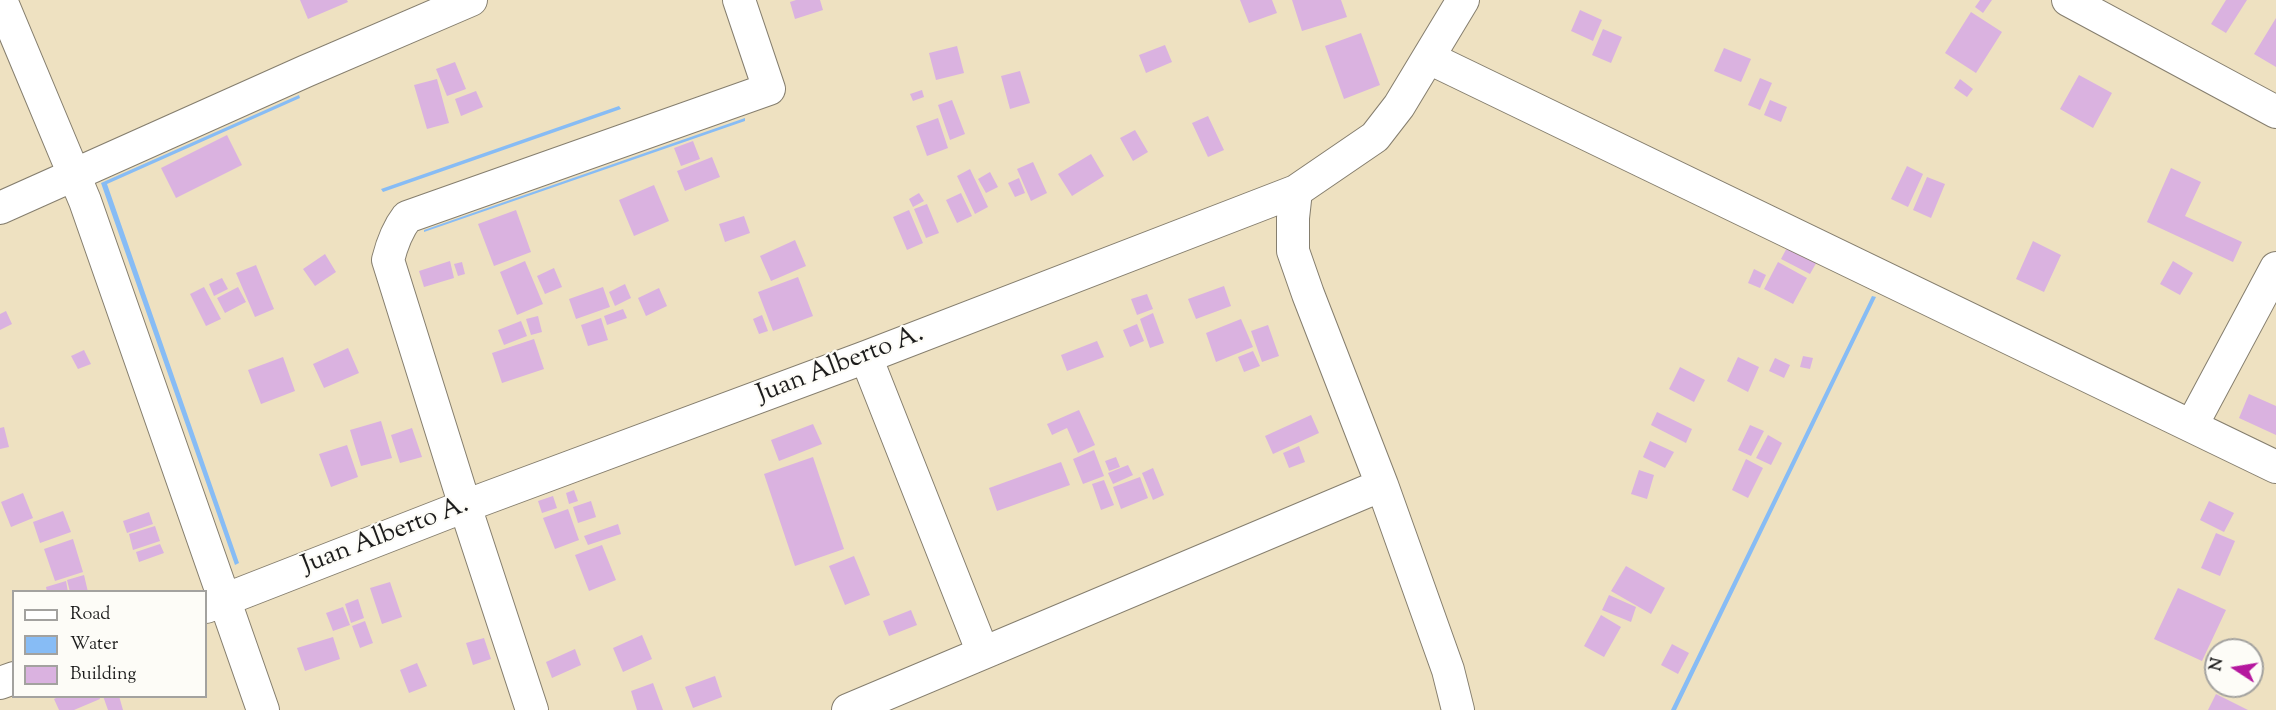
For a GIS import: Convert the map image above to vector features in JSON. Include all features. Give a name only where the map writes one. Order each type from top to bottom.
[{"type":"street","points":[[1,0],[85,201],[215,603],[263,710]]},
{"type":"street","points":[[0,208],[471,0]]},
{"type":"street","points":[[532,710],[388,260],[396,235],[407,217],[769,89],[739,0]]},
{"type":"street","name":"Juan Alberto A.","points":[[215,603],[465,506],[866,357],[1296,191],[1375,137],[1399,106],[1463,0]]},
{"type":"street","points":[[2068,0],[2276,112]]},
{"type":"street","points":[[1429,58],[2276,467]]},
{"type":"street","points":[[1296,191],[1293,251],[1382,485],[1448,670],[1458,710]]},
{"type":"street","points":[[2192,425],[2276,268]]},
{"type":"street","points":[[866,357],[983,653]]},
{"type":"street","points":[[848,710],[1382,485]]},
{"type":"water","points":[[299,95],[300,98],[107,184],[239,563],[235,565],[101,183]]},
{"type":"water","points":[[619,106],[621,109],[383,192],[381,189]]},
{"type":"water","points":[[745,118],[745,121],[424,232],[424,230]]},
{"type":"water","points":[[1872,296],[1876,297],[1676,710],[1671,710]]},
{"type":"building","points":[[300,0],[347,0],[348,2],[308,19]]},
{"type":"building","points":[[820,0],[823,10],[795,19],[790,2]]},
{"type":"building","points":[[1240,0],[1272,0],[1277,13],[1249,23]]},
{"type":"building","points":[[1292,0],[1341,0],[1347,17],[1302,31]]},
{"type":"building","points":[[1980,0],[1992,0],[1983,13],[1975,7]]},
{"type":"building","points":[[2226,0],[2247,0],[2226,33],[2211,24]]},
{"type":"building","points":[[1580,10],[1602,20],[1593,41],[1571,31]]},
{"type":"building","points":[[1971,12],[2002,32],[1976,73],[1945,53]]},
{"type":"building","points":[[2276,18],[2276,67],[2254,54]]},
{"type":"building","points":[[1603,29],[1622,37],[1611,63],[1592,55]]},
{"type":"building","points":[[1361,33],[1380,85],[1344,99],[1325,46]]},
{"type":"building","points":[[1165,45],[1172,62],[1146,73],[1139,55]]},
{"type":"building","points":[[957,46],[964,73],[936,80],[929,53]]},
{"type":"building","points":[[1724,48],[1751,59],[1741,82],[1714,71]]},
{"type":"building","points":[[455,62],[466,89],[447,96],[436,69]]},
{"type":"building","points":[[1020,71],[1030,103],[1010,109],[1001,76]]},
{"type":"building","points":[[2079,75],[2112,93],[2093,128],[2060,109]]},
{"type":"building","points":[[1760,78],[1772,83],[1760,110],[1748,105]]},
{"type":"building","points":[[437,79],[449,123],[427,129],[414,85]]},
{"type":"building","points":[[1960,79],[1973,89],[1967,97],[1954,88]]},
{"type":"building","points":[[922,90],[924,97],[913,101],[910,94]]},
{"type":"building","points":[[476,91],[483,107],[461,116],[455,99]]},
{"type":"building","points":[[952,100],[965,134],[950,140],[938,105]]},
{"type":"building","points":[[1770,100],[1787,107],[1781,122],[1764,115]]},
{"type":"building","points":[[1208,116],[1224,150],[1208,157],[1192,123]]},
{"type":"building","points":[[938,118],[948,148],[927,156],[916,126]]},
{"type":"building","points":[[1135,130],[1148,152],[1133,161],[1120,138]]},
{"type":"building","points":[[227,135],[242,165],[176,198],[161,168]]},
{"type":"building","points":[[693,141],[700,159],[681,166],[674,148]]},
{"type":"building","points":[[1091,154],[1104,176],[1072,196],[1058,174]]},
{"type":"building","points":[[712,157],[720,177],[685,191],[677,171]]},
{"type":"building","points":[[1033,162],[1047,193],[1031,201],[1017,169]]},
{"type":"building","points":[[1907,166],[1923,174],[1908,207],[1891,199]]},
{"type":"building","points":[[2171,168],[2201,182],[2185,216],[2242,242],[2233,262],[2147,222]]},
{"type":"building","points":[[970,169],[988,207],[975,214],[957,176]]},
{"type":"building","points":[[990,172],[998,187],[986,193],[978,179]]},
{"type":"building","points":[[1927,177],[1945,184],[1931,218],[1913,210]]},
{"type":"building","points":[[1019,178],[1025,193],[1015,197],[1008,183]]},
{"type":"building","points":[[654,185],[669,221],[634,236],[619,200]]},
{"type":"building","points":[[919,193],[924,201],[913,207],[909,199]]},
{"type":"building","points":[[961,193],[972,216],[957,223],[946,200]]},
{"type":"building","points":[[927,204],[939,233],[926,238],[914,209]]},
{"type":"building","points":[[516,210],[531,252],[494,266],[478,224]]},
{"type":"building","points":[[909,210],[923,243],[907,250],[893,217]]},
{"type":"building","points":[[744,216],[750,233],[725,242],[719,224]]},
{"type":"building","points":[[795,240],[806,266],[771,281],[760,256]]},
{"type":"building","points":[[2033,241],[2061,255],[2044,292],[2016,279]]},
{"type":"building","points":[[1790,242],[1819,258],[1810,274],[1781,259]]},
{"type":"building","points":[[325,254],[336,272],[315,286],[303,269]]},
{"type":"building","points":[[450,261],[454,278],[424,287],[419,271]]},
{"type":"building","points":[[525,261],[543,304],[517,315],[500,272]]},
{"type":"building","points":[[2173,261],[2193,273],[2180,295],[2160,284]]},
{"type":"building","points":[[462,262],[465,274],[458,276],[454,264]]},
{"type":"building","points":[[1778,262],[1807,278],[1793,304],[1764,289]]},
{"type":"building","points":[[256,265],[274,309],[255,317],[236,273]]},
{"type":"building","points":[[554,268],[562,287],[545,294],[537,276]]},
{"type":"building","points":[[1754,269],[1766,275],[1760,288],[1748,283]]},
{"type":"building","points":[[798,277],[813,316],[773,331],[758,292]]},
{"type":"building","points":[[222,278],[228,289],[214,296],[209,284]]},
{"type":"building","points":[[625,284],[631,298],[615,306],[609,292]]},
{"type":"building","points":[[1224,286],[1231,306],[1196,319],[1188,299]]},
{"type":"building","points":[[204,287],[221,319],[206,326],[190,294]]},
{"type":"building","points":[[238,287],[246,302],[225,313],[217,298]]},
{"type":"building","points":[[603,287],[610,307],[576,319],[569,299]]},
{"type":"building","points":[[659,288],[667,306],[646,316],[638,298]]},
{"type":"building","points":[[1147,294],[1153,309],[1137,315],[1131,299]]},
{"type":"building","points":[[623,309],[627,318],[607,325],[604,316]]},
{"type":"building","points":[[6,311],[12,324],[0,330],[0,314]]},
{"type":"building","points":[[1153,313],[1164,343],[1150,348],[1140,319]]},
{"type":"building","points":[[762,315],[768,331],[759,334],[753,319]]},
{"type":"building","points":[[538,316],[542,332],[531,335],[526,319]]},
{"type":"building","points":[[601,318],[608,340],[588,346],[581,325]]},
{"type":"building","points":[[1241,319],[1253,347],[1216,362],[1206,333]]},
{"type":"building","points":[[521,321],[527,336],[504,345],[498,330]]},
{"type":"building","points":[[1137,324],[1144,341],[1130,347],[1123,330]]},
{"type":"building","points":[[1268,325],[1279,356],[1262,362],[1251,331]]},
{"type":"building","points":[[534,339],[544,369],[502,383],[492,353]]},
{"type":"building","points":[[1097,341],[1104,357],[1067,371],[1061,355]]},
{"type":"building","points":[[348,348],[359,373],[324,388],[313,364]]},
{"type":"building","points":[[84,350],[91,364],[78,369],[71,356]]},
{"type":"building","points":[[1253,351],[1260,366],[1244,372],[1238,357]]},
{"type":"building","points":[[1803,356],[1813,358],[1810,369],[1800,367]]},
{"type":"building","points":[[283,357],[295,391],[261,404],[248,370]]},
{"type":"building","points":[[1738,357],[1759,367],[1748,392],[1727,381]]},
{"type":"building","points":[[1775,358],[1790,365],[1784,378],[1769,371]]},
{"type":"building","points":[[1680,367],[1705,380],[1694,402],[1669,389]]},
{"type":"building","points":[[2249,394],[2276,406],[2276,435],[2239,418]]},
{"type":"building","points":[[1079,410],[1095,445],[1078,453],[1067,428],[1052,435],[1047,424]]},
{"type":"building","points":[[1657,412],[1692,429],[1686,443],[1651,425]]},
{"type":"building","points":[[1311,415],[1319,433],[1273,454],[1265,436]]},
{"type":"building","points":[[381,421],[392,458],[361,466],[350,430]]},
{"type":"building","points":[[813,424],[822,444],[779,461],[771,440]]},
{"type":"building","points":[[1750,425],[1764,431],[1751,456],[1738,450]]},
{"type":"building","points":[[4,427],[9,447],[0,449],[0,428]]},
{"type":"building","points":[[412,428],[422,457],[400,463],[391,435]]},
{"type":"building","points":[[1768,435],[1782,443],[1771,465],[1756,458]]},
{"type":"building","points":[[1650,441],[1674,452],[1665,468],[1643,457]]},
{"type":"building","points":[[347,445],[358,477],[331,487],[319,454]]},
{"type":"building","points":[[1299,446],[1305,462],[1289,468],[1283,453]]},
{"type":"building","points":[[1094,450],[1104,476],[1083,484],[1073,459]]},
{"type":"building","points":[[813,457],[844,549],[795,566],[764,474]]},
{"type":"building","points":[[1116,457],[1120,467],[1109,471],[1105,461]]},
{"type":"building","points":[[1746,459],[1763,468],[1748,498],[1732,490]]},
{"type":"building","points":[[1061,462],[1070,485],[997,511],[989,488]]},
{"type":"building","points":[[1128,465],[1133,475],[1113,484],[1108,473]]},
{"type":"building","points":[[1153,468],[1164,495],[1153,500],[1142,473]]},
{"type":"building","points":[[1639,470],[1654,475],[1647,499],[1631,494]]},
{"type":"building","points":[[1140,477],[1148,498],[1121,509],[1113,487]]},
{"type":"building","points":[[1104,480],[1114,505],[1101,510],[1092,484]]},
{"type":"building","points":[[574,490],[578,501],[569,504],[566,493]]},
{"type":"building","points":[[23,493],[33,518],[11,527],[1,502]]},
{"type":"building","points":[[553,496],[557,508],[542,513],[538,501]]},
{"type":"building","points":[[591,501],[596,517],[578,523],[573,507]]},
{"type":"building","points":[[2209,501],[2234,513],[2224,532],[2200,520]]},
{"type":"building","points":[[568,509],[579,540],[555,549],[543,518]]},
{"type":"building","points":[[63,511],[71,532],[40,543],[33,522]]},
{"type":"building","points":[[149,512],[153,524],[127,533],[123,521]]},
{"type":"building","points":[[618,524],[621,534],[588,545],[584,536]]},
{"type":"building","points":[[155,526],[160,541],[133,550],[129,534]]},
{"type":"building","points":[[2216,533],[2235,541],[2220,576],[2201,568]]},
{"type":"building","points":[[73,539],[83,572],[55,581],[44,549]]},
{"type":"building","points":[[160,544],[164,553],[139,562],[136,552]]},
{"type":"building","points":[[602,545],[616,580],[589,591],[575,555]]},
{"type":"building","points":[[854,556],[870,595],[845,605],[829,566]]},
{"type":"building","points":[[1626,566],[1665,588],[1651,614],[1611,591]]},
{"type":"building","points":[[84,575],[88,590],[70,590],[67,580]]},
{"type":"building","points":[[66,581],[68,590],[47,590],[46,587]]},
{"type":"building","points":[[390,582],[402,617],[382,624],[370,588]]},
{"type":"building","points":[[2178,588],[2226,610],[2213,638],[2204,638],[2202,661],[2154,639]]},
{"type":"building","points":[[1609,595],[1636,607],[1631,622],[1602,610]]},
{"type":"building","points":[[358,599],[364,618],[351,623],[345,604]]},
{"type":"building","points":[[343,607],[350,625],[333,631],[326,613]]},
{"type":"building","points":[[911,610],[917,625],[889,636],[883,621]]},
{"type":"building","points":[[1601,615],[1621,627],[1604,657],[1584,646]]},
{"type":"building","points":[[365,621],[373,643],[360,648],[352,626]]},
{"type":"building","points":[[642,635],[652,659],[623,672],[613,648]]},
{"type":"building","points":[[333,637],[340,659],[305,671],[297,648]]},
{"type":"building","points":[[484,638],[491,659],[473,665],[466,643]]},
{"type":"building","points":[[1672,644],[1689,653],[1678,674],[1661,665]]},
{"type":"building","points":[[575,649],[581,665],[552,678],[546,662]]},
{"type":"building","points":[[417,663],[427,686],[409,693],[400,670]]},
{"type":"building","points":[[715,676],[722,697],[693,708],[685,687]]},
{"type":"building","points":[[653,683],[663,710],[637,710],[631,691]]},
{"type":"building","points":[[104,698],[120,698],[123,710],[108,710]]},
{"type":"building","points":[[2214,698],[2224,698],[2248,710],[2208,710]]},
{"type":"building","points":[[54,699],[100,699],[74,710],[59,710]]}]
